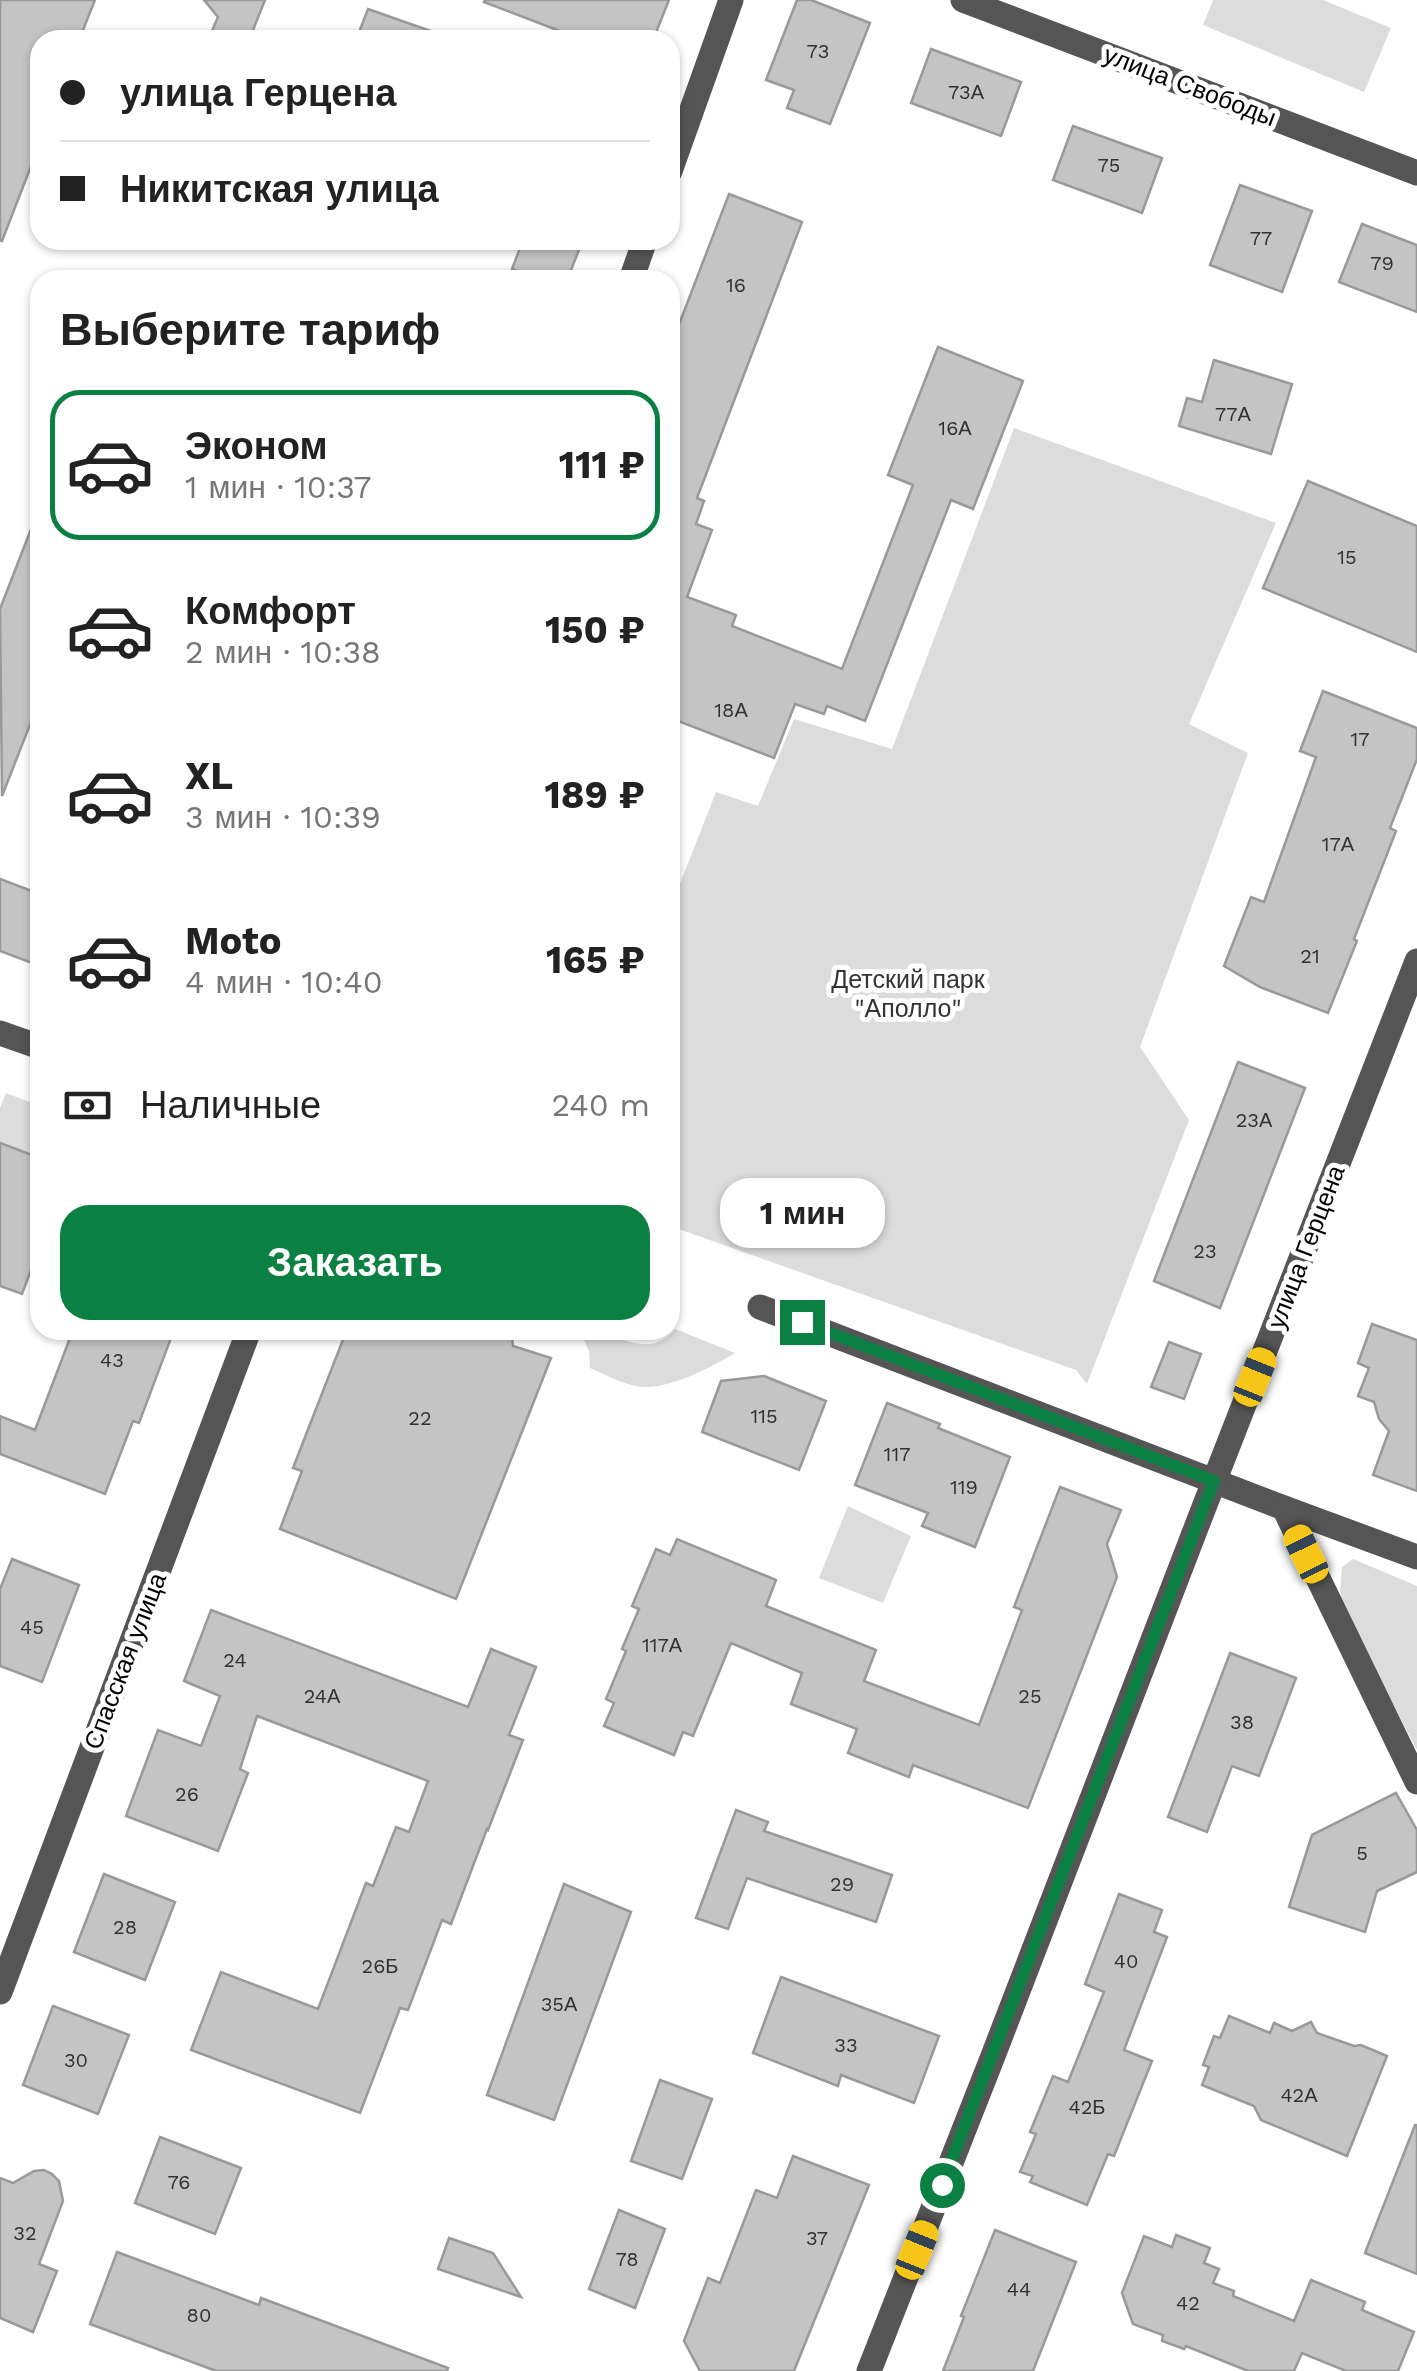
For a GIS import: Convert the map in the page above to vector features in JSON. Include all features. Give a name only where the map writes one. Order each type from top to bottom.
[{"type":"street","points":[[680,143],[732,0]]},
{"type":"street","name":"улица Свободы","points":[[963,0],[1417,173]]},
{"type":"street","name":"улица Герцена","points":[[868,2371],[994,2056],[1417,960]]},
{"type":"street","points":[[0,1032],[30,1043]]},
{"type":"street","points":[[760,1306],[1417,1557]]},
{"type":"street","name":"Спасская улица","points":[[0,1992],[245,1340]]},
{"type":"street","points":[[1284,1508],[1417,1782]]},
{"type":"green space","points":[[1213,0],[1323,0],[1391,28],[1364,92],[1203,25]]},
{"type":"green space","name":"Детский парк \"Аполло\"","points":[[1014,428],[1276,523],[1189,724],[1248,753],[1140,1047],[1189,1120],[1087,1384],[1076,1370],[680,1230],[680,884],[716,792],[758,806],[794,719],[892,749]]},
{"type":"green space","points":[[6,1093],[30,1102],[30,1154],[0,1143],[0,1108]]},
{"type":"green space","points":[[680,1331],[735,1353],[687,1377],[660,1385],[636,1386],[590,1368],[584,1340],[654,1343],[680,1340]]},
{"type":"green space","points":[[848,1506],[911,1536],[883,1603],[819,1578]]},
{"type":"green space","points":[[1353,1559],[1417,1586],[1417,1750],[1342,1605],[1342,1567]]},
{"type":"building","points":[[0,0],[95,0],[83,30],[30,30],[30,169],[0,240]]},
{"type":"building","points":[[204,0],[265,0],[253,30],[212,30],[218,17]]},
{"type":"building","points":[[669,0],[657,30],[557,30],[484,2]]},
{"type":"building","points":[[797,0],[811,0],[870,23],[830,124],[787,108],[794,90],[766,80]]},
{"type":"building","points":[[368,9],[428,30],[360,30]]},
{"type":"building","points":[[931,49],[1021,82],[1001,136],[911,103]]},
{"type":"building","points":[[1073,126],[1162,158],[1142,213],[1053,180]]},
{"type":"building","points":[[1240,185],[1312,211],[1282,292],[1210,265]]},
{"type":"building","points":[[729,194],[802,222],[697,498],[704,501],[696,524],[712,530],[687,597],[736,615],[732,626],[842,669],[913,485],[888,475],[938,347],[1023,381],[973,509],[951,500],[865,721],[827,706],[824,714],[795,704],[774,758],[680,722],[680,322]]},
{"type":"building","points":[[1362,224],[1417,245],[1417,312],[1339,282]]},
{"type":"building","points":[[519,250],[579,250],[571,270],[512,269]]},
{"type":"building","points":[[1214,360],[1292,384],[1271,454],[1179,426],[1187,398],[1202,402]]},
{"type":"building","points":[[1308,481],[1417,526],[1417,652],[1263,588]]},
{"type":"building","points":[[30,532],[30,725],[2,796],[0,609]]},
{"type":"building","points":[[1323,691],[1417,728],[1417,759],[1390,828],[1396,831],[1328,1013],[1260,987],[1224,966],[1251,897],[1264,902],[1316,757],[1300,751]]},
{"type":"building","points":[[0,879],[30,890],[30,962],[0,951]]},
{"type":"building","points":[[1238,1062],[1305,1088],[1220,1308],[1154,1281]]},
{"type":"building","points":[[0,1143],[30,1154],[30,1273],[22,1294],[0,1286]]},
{"type":"building","points":[[1372,1324],[1417,1340],[1417,1491],[1373,1475],[1389,1431],[1379,1419],[1374,1402],[1358,1396],[1369,1368],[1358,1363]]},
{"type":"building","points":[[69,1340],[170,1340],[139,1423],[133,1421],[105,1494],[0,1454],[0,1416],[35,1430]]},
{"type":"building","points":[[343,1340],[512,1340],[513,1346],[551,1358],[456,1599],[280,1529],[302,1471],[293,1468]]},
{"type":"building","points":[[1169,1342],[1201,1354],[1184,1399],[1151,1387]]},
{"type":"building","points":[[764,1376],[826,1401],[799,1470],[702,1432],[721,1381]]},
{"type":"building","points":[[887,1403],[1010,1457],[975,1547],[922,1526],[928,1513],[855,1485]]},
{"type":"building","points":[[1060,1487],[1121,1510],[1107,1544],[1117,1577],[1028,1808],[913,1765],[909,1777],[848,1753],[857,1729],[791,1704],[802,1673],[731,1643],[693,1736],[683,1732],[674,1755],[604,1726],[614,1703],[606,1699],[639,1609],[632,1606],[656,1549],[670,1555],[677,1539],[776,1580],[766,1606],[876,1650],[864,1681],[979,1725],[1022,1610],[1014,1607]]},
{"type":"building","points":[[12,1559],[79,1585],[42,1682],[0,1666],[0,1589]]},
{"type":"building","points":[[211,1610],[468,1707],[491,1649],[536,1667],[509,1735],[523,1740],[451,1924],[442,1920],[408,2010],[400,2008],[360,2113],[191,2050],[221,1972],[318,2009],[366,1883],[373,1886],[396,1827],[409,1832],[428,1781],[257,1716],[240,1769],[248,1773],[218,1851],[126,1816],[158,1730],[201,1746],[220,1696],[184,1681]]},
{"type":"building","points":[[1230,1653],[1296,1678],[1259,1776],[1232,1766],[1207,1832],[1168,1817]]},
{"type":"building","points":[[1396,1793],[1417,1830],[1417,1872],[1377,1891],[1365,1932],[1289,1907],[1312,1835]]},
{"type":"building","points":[[736,1810],[768,1822],[764,1831],[892,1875],[876,1922],[747,1878],[728,1929],[696,1918]]},
{"type":"building","points":[[104,1874],[175,1902],[145,1980],[74,1952]]},
{"type":"building","points":[[564,1884],[631,1912],[554,2120],[487,2095]]},
{"type":"building","points":[[1119,1894],[1162,1910],[1154,1932],[1167,1937],[1124,2050],[1152,2061],[1114,2156],[1108,2154],[1087,2205],[1030,2182],[1033,2176],[1020,2172],[1036,2134],[1030,2132],[1053,2076],[1068,2082],[1104,1992],[1085,1984]]},
{"type":"building","points":[[781,1977],[939,2036],[914,2103],[841,2075],[838,2086],[753,2053]]},
{"type":"building","points":[[53,2006],[129,2035],[98,2114],[23,2085]]},
{"type":"building","points":[[1229,2016],[1270,2033],[1274,2023],[1292,2031],[1311,2022],[1317,2033],[1387,2056],[1347,2156],[1261,2120],[1254,2106],[1202,2085],[1209,2067],[1203,2065],[1214,2036],[1220,2038]]},
{"type":"building","points":[[660,2080],[712,2099],[682,2179],[631,2161]]},
{"type":"building","points":[[1417,2125],[1417,2274],[1365,2253]]},
{"type":"building","points":[[160,2137],[241,2168],[215,2234],[135,2203]]},
{"type":"building","points":[[793,2156],[869,2185],[794,2371],[700,2371],[684,2341],[708,2278],[720,2283],[756,2190],[777,2198]]},
{"type":"building","points":[[44,2170],[59,2181],[63,2201],[39,2264],[57,2271],[33,2332],[0,2318],[0,2178],[13,2183]]},
{"type":"building","points":[[619,2210],[665,2229],[635,2308],[589,2289]]},
{"type":"building","points":[[995,2230],[1076,2262],[1033,2371],[943,2371],[964,2317],[961,2316]]},
{"type":"building","points":[[1176,2235],[1210,2248],[1204,2263],[1219,2269],[1213,2283],[1234,2291],[1233,2296],[1294,2321],[1311,2280],[1365,2302],[1362,2310],[1414,2332],[1398,2371],[1346,2371],[1302,2353],[1294,2371],[1248,2371],[1186,2346],[1184,2349],[1162,2341],[1163,2335],[1133,2324],[1122,2293],[1144,2236],[1172,2247]]},
{"type":"building","points":[[449,2238],[493,2253],[521,2297],[438,2269]]},
{"type":"building","points":[[117,2252],[259,2305],[261,2298],[448,2368],[447,2371],[216,2371],[90,2324]]},
{"type":"route","points":[[802,1322],[1214,1481],[942,2185]]}]
